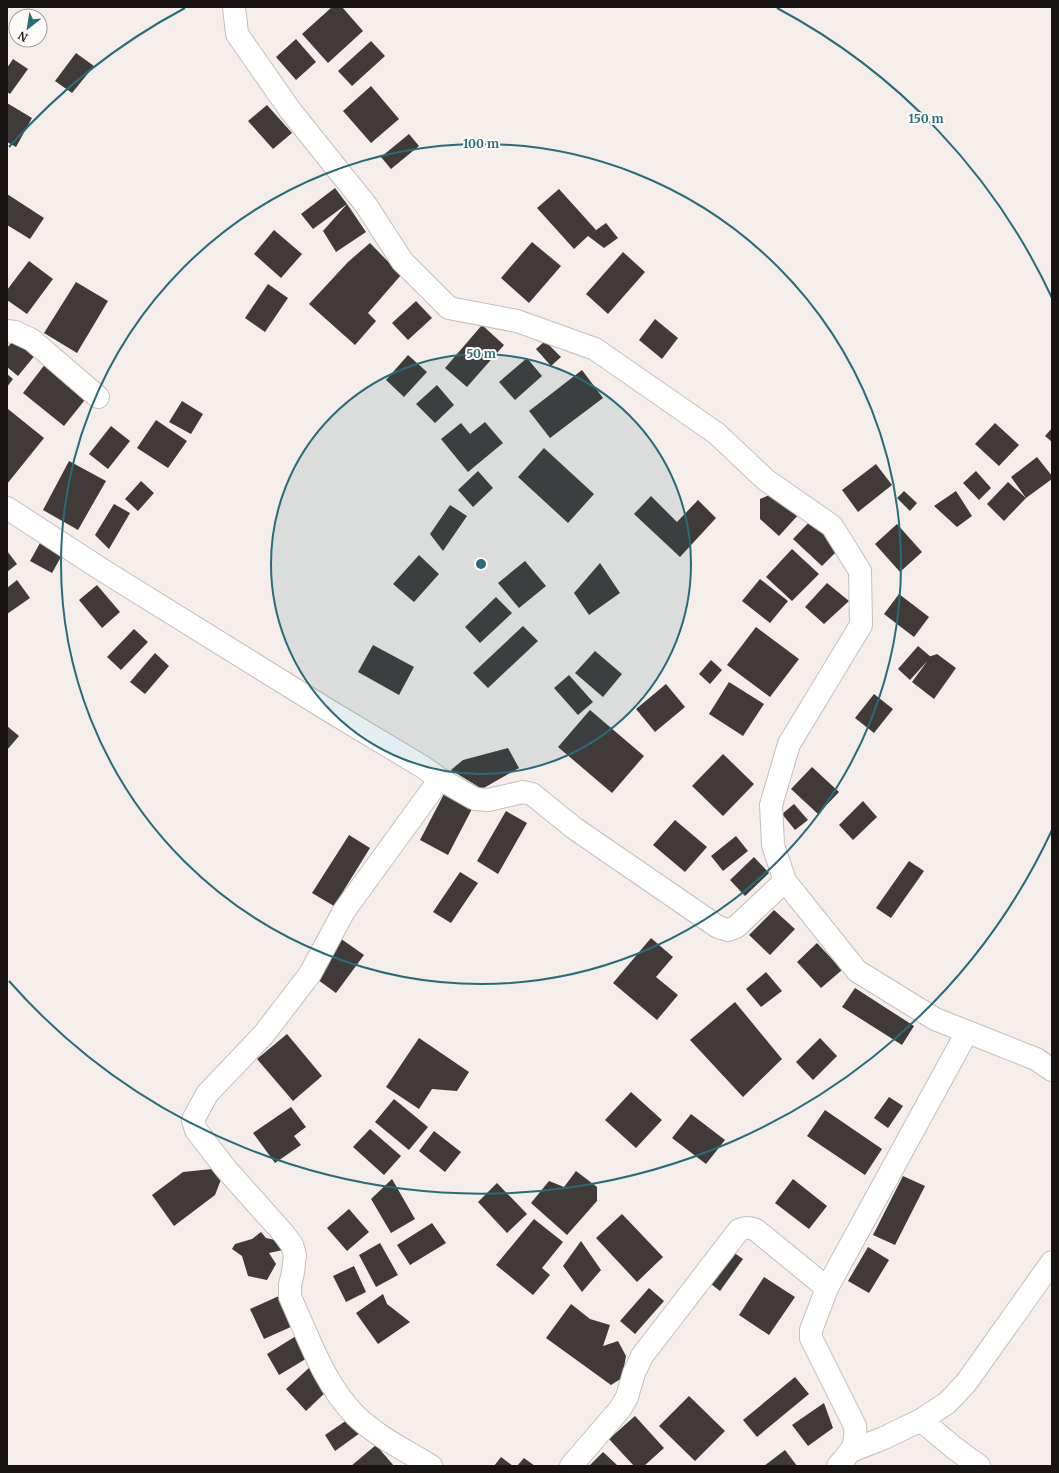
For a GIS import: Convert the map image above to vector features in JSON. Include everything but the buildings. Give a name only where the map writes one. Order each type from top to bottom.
[{"type":"street","points":[[234,7],[237,34],[290,110],[366,205],[402,260],[449,308],[517,321],[595,349],[716,433],[766,480],[832,526],[860,571],[860,625],[789,744],[771,805],[773,845],[785,881],[857,971],[934,1019],[1036,1060],[1052,1070]]},
{"type":"street","points":[[7,330],[32,340],[98,397]]},
{"type":"street","points":[[7,508],[111,575],[328,710],[475,799],[488,800],[523,792],[532,794],[574,828],[718,927],[728,930],[736,927],[785,881]]},
{"type":"street","points":[[431,1466],[377,1433],[354,1414],[329,1382],[290,1297],[290,1285],[295,1255],[292,1245],[226,1169],[196,1130],[193,1120],[207,1094],[264,1034],[310,974],[344,912],[440,779]]},
{"type":"street","points":[[844,1459],[856,1438],[855,1426],[811,1338],[811,1330],[827,1288],[967,1032]]},
{"type":"street","points":[[571,1466],[620,1409],[627,1397],[634,1374],[642,1356],[739,1230],[744,1227],[750,1227],[756,1230],[827,1288]]},
{"type":"street","points":[[844,1459],[922,1420],[947,1403],[966,1383],[1052,1262]]},
{"type":"street","points":[[922,1420],[953,1447],[979,1466]]}]
